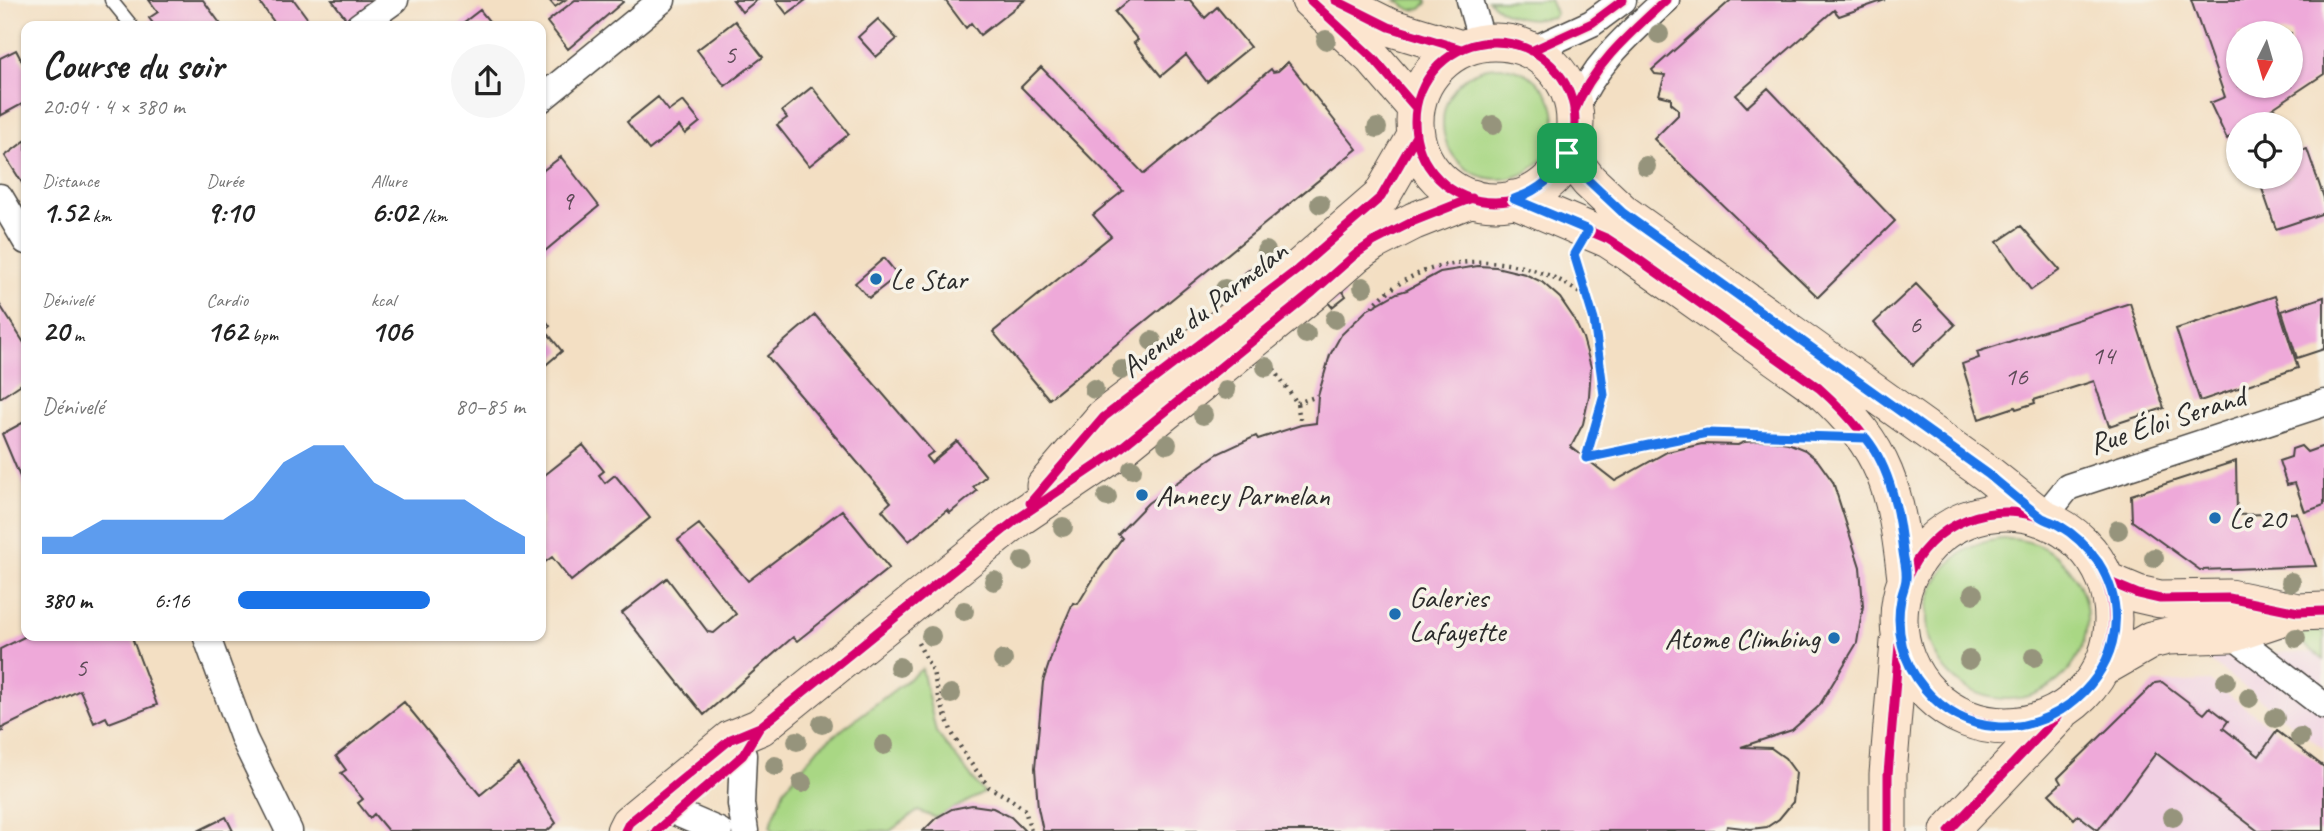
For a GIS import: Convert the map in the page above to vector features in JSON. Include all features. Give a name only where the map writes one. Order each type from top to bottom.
[{"type":"main road","points":[[1310,0],[1382,67],[1416,122]]},
{"type":"main road","points":[[1335,0],[1389,27],[1472,46],[1507,43],[1531,51],[1550,64],[1560,76],[1570,97],[1574,112],[1573,136],[1558,171],[1530,193],[1514,199],[1493,201],[1472,198],[1449,187],[1435,175],[1421,153],[1416,122],[1419,96],[1431,73],[1440,63],[1472,46]]},
{"type":"main road","name":"Avenue du Parmelan","points":[[1017,519],[1104,417],[1297,270],[1381,197],[1416,122]]},
{"type":"main road","points":[[1567,153],[1589,181],[1623,213],[1988,474],[2043,518],[2075,536],[2099,564],[2107,581],[2114,616],[2113,634],[2102,668],[2085,691],[1949,831]]},
{"type":"main road","name":"Avenue du Parmelan","points":[[667,822],[751,741],[901,612],[1017,519],[1112,455],[1356,254],[1414,221],[1472,198]]},
{"type":"main road","points":[[1514,199],[1588,230],[1628,252],[1819,388],[1837,404],[1866,438],[1890,486],[1900,524],[1906,579]]},
{"type":"main road","points":[[1888,831],[1888,774],[1899,634],[1898,615],[1906,579],[1929,544],[1962,521],[1982,514],[2002,512],[2043,518]]},
{"type":"main road","points":[[2107,581],[2138,594],[2160,599],[2229,598],[2311,611]]},
{"type":"main road","points":[[2102,668],[2151,640],[2168,636],[2231,634],[2311,611]]},
{"type":"main road","points":[[1899,634],[1904,653],[1923,687],[1936,701],[1961,716],[1988,725],[2007,727],[2045,719],[2063,711]]},
{"type":"main road","name":"Avenue du Parmelan","points":[[625,831],[629,822],[731,739],[751,741]]},
{"type":"street","points":[[366,21],[395,0]]},
{"type":"street","points":[[546,95],[662,0]]},
{"type":"street","points":[[1470,0],[1472,46]]},
{"type":"street","points":[[1531,51],[1592,23],[1623,0]]},
{"type":"street","points":[[1574,112],[1580,95],[1615,48],[1666,0]]},
{"type":"street","points":[[0,197],[21,233]]},
{"type":"street","name":"Rue Éloi Serand","points":[[2043,518],[2068,487],[2324,403]]},
{"type":"street","points":[[2231,634],[2324,706]]},
{"type":"street","points":[[208,641],[244,739],[289,831]]},
{"type":"street","points":[[745,831],[741,804],[751,741]]},
{"type":"street","points":[[667,822],[719,831]]},
{"type":"lane","points":[[111,0],[128,21]]},
{"type":"path","points":[[1588,230],[1574,254],[1594,320],[1604,395],[1586,458],[1707,433],[1866,438]]},
{"type":"path","points":[[1372,307],[1395,286],[1416,275],[1471,261],[1502,262],[1546,274],[1587,298]]},
{"type":"path","points":[[1283,382],[1297,403],[1301,425]]},
{"type":"path","points":[[1297,403],[1318,396]]},
{"type":"path","points":[[901,612],[933,671],[952,733],[989,787],[1025,810],[1031,831]]},
{"type":"shaded area","points":[[2197,651],[2324,653],[2324,749]]},
{"type":"shaded area","points":[[2210,681],[2277,731],[2324,831],[2067,831],[2074,819],[2049,794],[2061,783],[2058,778],[2155,683]]},
{"type":"green space","points":[[1396,0],[1427,0],[1427,3],[1421,9],[1411,10]]},
{"type":"green space","points":[[1488,0],[1550,0],[1556,13],[1554,17],[1545,18],[1519,17],[1503,11]]},
{"type":"green space","points":[[1499,67],[1520,71],[1539,83],[1551,102],[1555,123],[1551,144],[1539,163],[1520,175],[1499,179],[1478,175],[1459,163],[1447,144],[1443,123],[1447,102],[1459,83],[1478,71]]},
{"type":"green space","points":[[2007,539],[2038,545],[2064,562],[2081,588],[2087,619],[2081,650],[2064,676],[2038,693],[2007,699],[1976,693],[1950,676],[1933,650],[1927,619],[1933,588],[1950,562],[1976,545]]},
{"type":"green space","points":[[2324,631],[2324,660],[2289,633]]},
{"type":"green space","points":[[922,669],[936,732],[984,793],[936,818],[918,811],[890,831],[774,831],[770,826],[784,790],[819,747]]},
{"type":"building","points":[[149,0],[203,0],[218,21],[151,21],[149,18],[158,12]]},
{"type":"building","points":[[258,0],[294,0],[309,21],[273,21]]},
{"type":"building","points":[[332,0],[382,0],[354,21],[348,21]]},
{"type":"building","points":[[549,0],[565,0],[555,7]]},
{"type":"building","points":[[575,0],[623,2],[568,49],[547,22]]},
{"type":"building","points":[[733,0],[757,0],[742,12]]},
{"type":"building","points":[[776,0],[806,0],[787,14]]},
{"type":"building","points":[[945,0],[1025,0],[980,35],[971,23],[966,28]]},
{"type":"building","points":[[1129,0],[1190,0],[1205,18],[1217,7],[1250,47],[1207,82],[1186,55],[1161,76],[1134,43],[1138,40],[1115,12]]},
{"type":"building","points":[[1731,0],[1885,0],[1839,16],[1834,10],[1736,95],[1747,107],[1768,88],[1895,221],[1818,297],[1654,139],[1678,115],[1678,109],[1671,103],[1671,98],[1659,95],[1665,75],[1655,74],[1652,70]]},
{"type":"building","points":[[2191,0],[2324,0],[2324,74],[2303,88],[2303,21],[2226,21],[2226,98],[2288,98],[2267,112],[2226,112],[2226,137],[2210,103],[2225,97]]},
{"type":"building","points":[[480,10],[489,21],[466,21]]},
{"type":"building","points":[[878,19],[897,39],[876,57],[858,37]]},
{"type":"building","points":[[735,21],[763,57],[725,86],[697,50]]},
{"type":"building","points":[[16,50],[21,60],[21,105],[0,116],[0,58]]},
{"type":"building","points":[[1288,62],[1357,149],[1049,399],[993,332],[1111,236],[1093,215],[1123,191],[1021,87],[1041,67],[1144,174],[1271,69],[1273,72],[1278,71]]},
{"type":"building","points":[[812,87],[849,134],[809,166],[777,125],[787,118],[782,111]]},
{"type":"building","points":[[658,97],[669,111],[683,101],[700,122],[685,134],[679,126],[649,150],[627,122]]},
{"type":"building","points":[[21,144],[21,181],[5,156]]},
{"type":"building","points":[[2307,149],[2324,198],[2324,213],[2276,229],[2262,189],[2303,189],[2303,150]]},
{"type":"building","points":[[561,157],[599,206],[546,250],[546,168]]},
{"type":"building","points":[[2021,226],[2060,270],[2031,290],[1997,242]]},
{"type":"building","name":"Le Star","points":[[884,258],[898,275],[869,298],[855,283]]},
{"type":"building","points":[[1259,262],[1266,271],[1253,282],[1245,273]]},
{"type":"building","name":"Galeries Lafayette","points":[[1478,266],[1525,274],[1542,282],[1560,298],[1573,317],[1583,338],[1591,367],[1583,424],[1571,447],[1615,481],[1667,452],[1702,444],[1738,445],[1769,440],[1788,443],[1805,450],[1818,461],[1833,482],[1860,567],[1863,606],[1857,643],[1819,706],[1792,730],[1741,747],[1771,748],[1785,758],[1796,773],[1793,802],[1779,819],[1767,827],[1751,829],[1727,826],[1726,831],[1043,831],[1035,768],[1043,682],[1073,603],[1078,604],[1122,538],[1118,534],[1148,503],[1217,454],[1256,436],[1258,439],[1316,423],[1318,396],[1330,355],[1341,335],[1367,310],[1440,272]]},
{"type":"building","points":[[1916,284],[1955,325],[1913,365],[1874,323]]},
{"type":"building","points":[[1341,289],[1346,296],[1332,307],[1326,300]]},
{"type":"building","points":[[2275,296],[2298,368],[2200,401],[2176,329]]},
{"type":"building","points":[[2324,297],[2324,349],[2297,358],[2282,311]]},
{"type":"building","points":[[2130,303],[2164,408],[2109,426],[2094,381],[2034,400],[2035,403],[1979,419],[1962,364],[1979,358],[1977,352]]},
{"type":"building","points":[[0,305],[21,338],[21,384],[0,398]]},
{"type":"building","points":[[815,315],[933,452],[926,457],[931,463],[957,441],[986,476],[973,487],[977,491],[950,513],[947,510],[909,541],[882,510],[891,502],[767,356]]},
{"type":"building","points":[[546,331],[562,351],[546,365]]},
{"type":"building","points":[[21,424],[21,479],[2,434]]},
{"type":"building","points":[[583,445],[604,471],[599,475],[605,483],[615,475],[650,518],[571,581],[552,557],[546,561],[546,474]]},
{"type":"building","points":[[2301,446],[2307,452],[2324,446],[2324,505],[2305,512],[2295,483],[2287,485],[2279,461],[2291,457],[2292,449]]},
{"type":"building","name":"Le 20","points":[[2236,461],[2237,515],[2297,513],[2316,566],[2200,570],[2132,521],[2131,495]]},
{"type":"building","points":[[842,510],[889,568],[797,641],[793,637],[704,715],[622,613],[667,578],[708,632],[714,633],[736,614],[678,540],[699,524],[748,581]]},
{"type":"building","points":[[21,638],[21,641],[133,641],[157,705],[109,723],[106,717],[94,723],[80,690],[2,728],[3,731],[0,732],[0,649]]},
{"type":"building","points":[[2162,682],[2204,714],[2210,707],[2228,721],[2223,728],[2259,756],[2277,731],[2324,767],[2324,831],[2258,831],[2156,753],[2098,830],[2078,815],[2074,819],[2049,794],[2061,783],[2058,778],[2155,683]]},
{"type":"building","points":[[404,702],[480,795],[518,764],[556,823],[547,831],[388,831],[374,814],[370,818],[358,803],[363,799],[341,773],[346,770],[336,756]]},
{"type":"building","points":[[972,805],[993,808],[1011,817],[1025,831],[923,831],[936,818],[952,809]]},
{"type":"building","points":[[226,817],[233,831],[198,831]]},
{"type":"cycle path","points":[[1310,0],[1373,58],[1416,108]]},
{"type":"cycle path","points":[[1335,0],[1389,27],[1461,49]]},
{"type":"cycle path","points":[[1531,51],[1592,23],[1623,0]]},
{"type":"cycle path","points":[[1574,112],[1602,65],[1666,0]]},
{"type":"cycle path","points":[[1495,42],[1525,49],[1551,66],[1568,92],[1575,122],[1568,152],[1551,178],[1525,195],[1495,202],[1465,195],[1439,178],[1422,152],[1415,122],[1422,92],[1439,66],[1465,49],[1495,42]]},
{"type":"cycle path","points":[[1030,503],[1104,417],[1297,270],[1381,197],[1416,136]]},
{"type":"cycle path","points":[[1567,153],[1589,181],[1623,213],[1988,474],[2038,514]]},
{"type":"cycle path","points":[[625,831],[629,823],[731,739],[760,727],[1017,519],[1112,455],[1356,254],[1414,221],[1472,198]]},
{"type":"cycle path","points":[[1514,199],[1608,239],[1819,388],[1842,410],[1860,431],[1884,473],[1898,520],[1906,578]]},
{"type":"cycle path","points":[[2006,512],[2047,520],[2082,543],[2105,578],[2113,619],[2105,660],[2082,695],[2047,718],[2006,726],[1965,718],[1930,695],[1907,660],[1899,619],[1907,578],[1930,543],[1965,520],[2006,512]]},
{"type":"cycle path","points":[[2107,581],[2138,594],[2160,599],[2229,598],[2298,612],[2324,611]]},
{"type":"cycle path","points":[[1888,831],[1888,774],[1899,645]]},
{"type":"cycle path","points":[[1949,831],[2057,717]]},
{"type":"cycle path","points":[[656,831],[743,755],[760,727]]},
{"type":"place","name":"Le Star","points":[[876,279]]},
{"type":"place","name":"Annecy Parmelan","points":[[1142,495]]},
{"type":"place","name":"Le 20","points":[[2215,518]]},
{"type":"place","name":"Galeries Lafayette","points":[[1395,614]]},
{"type":"place","name":"Atome Climbing","points":[[1834,638]]},
{"type":"route","points":[[1567,153],[1589,181],[1623,213],[1988,474],[2043,518],[2075,536],[2088,549],[2099,564],[2112,598],[2113,634],[2102,668],[2079,699],[2063,711],[2045,719],[2007,727],[1988,725],[1952,712],[1936,701],[1923,687],[1912,671],[1899,634],[1898,615],[1906,579],[1900,524],[1890,486],[1866,438],[1707,433],[1586,458],[1604,395],[1594,320],[1574,254],[1588,230],[1514,199],[1545,183],[1558,171],[1567,153]]}]
